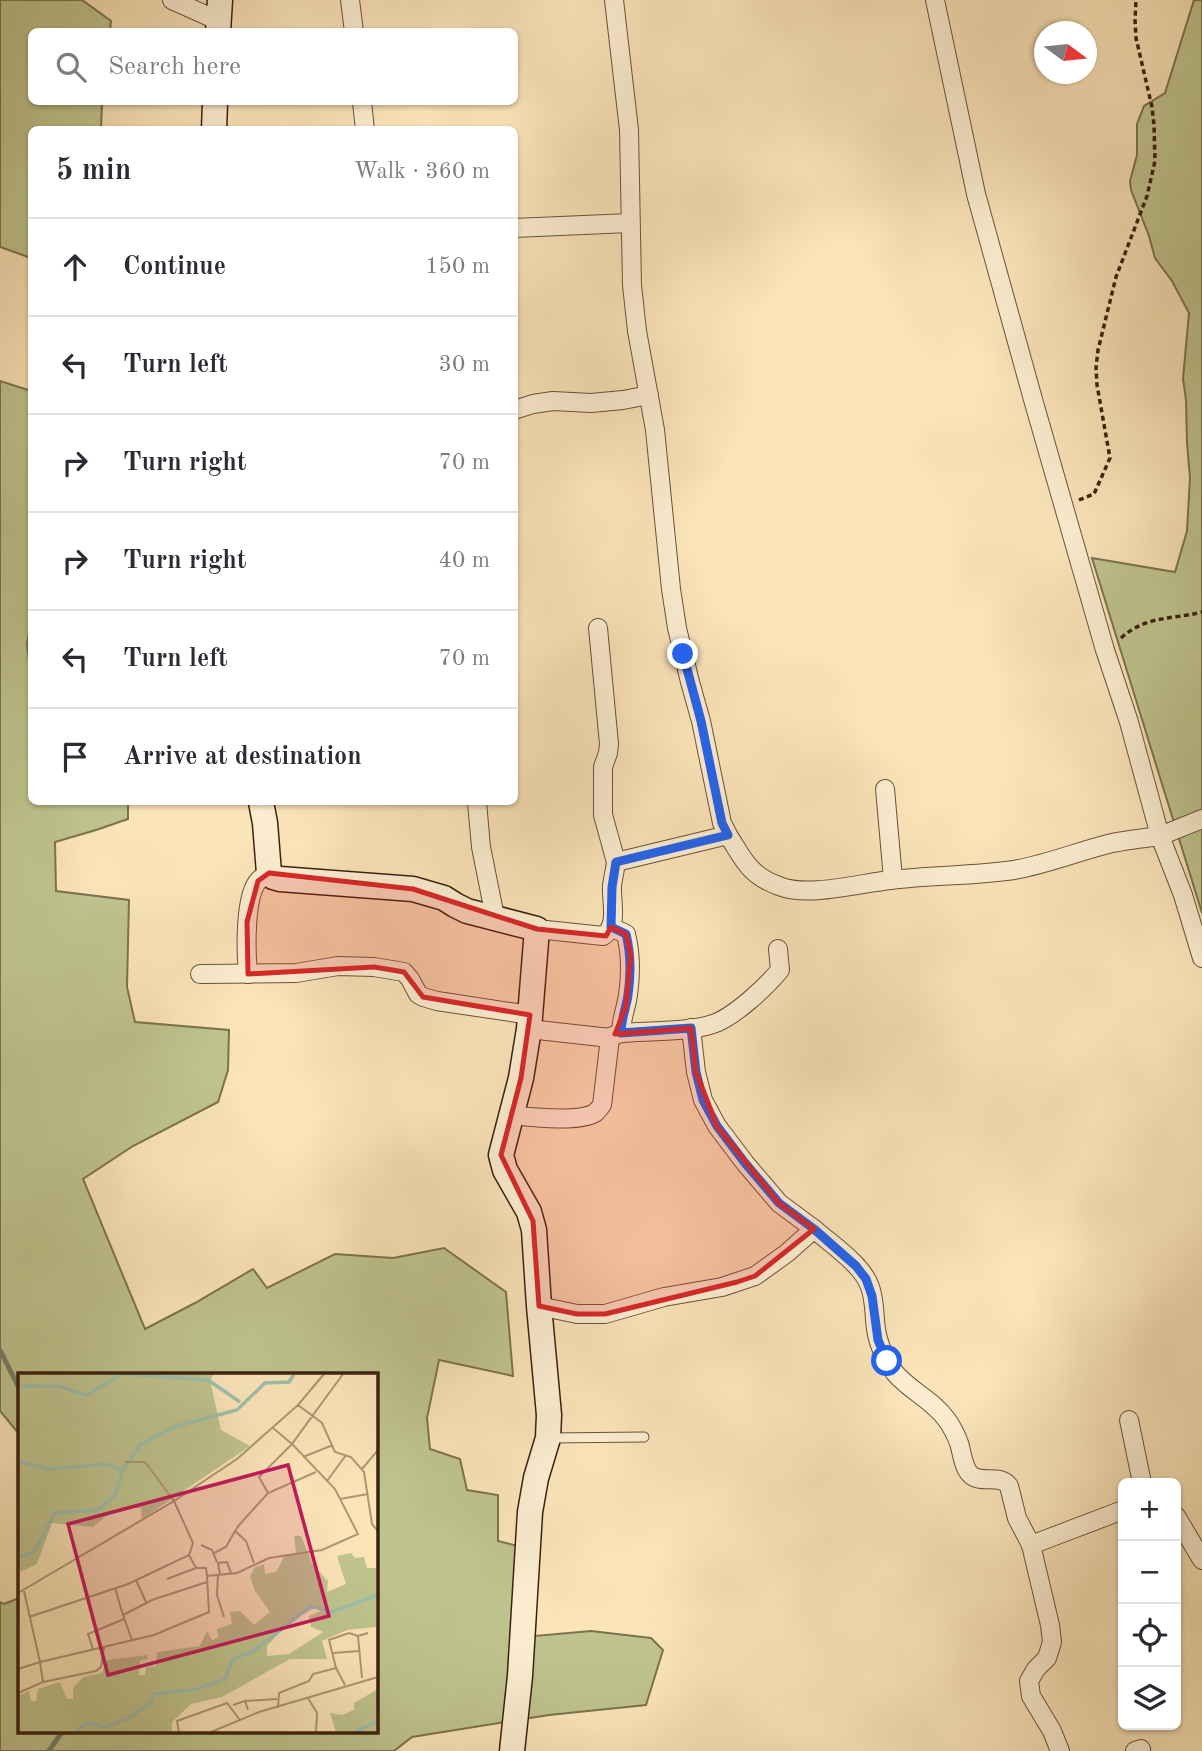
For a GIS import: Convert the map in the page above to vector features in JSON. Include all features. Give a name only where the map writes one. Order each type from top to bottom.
[{"type":"street","points":[[172,0],[219,18]]},
{"type":"street","points":[[350,0],[354,28]]},
{"type":"street","points":[[614,0],[629,130],[632,285],[637,331],[658,452],[677,628],[701,721],[722,823],[749,869],[780,887],[793,890],[1014,870],[1111,844],[1160,836],[1202,819]]},
{"type":"street","points":[[935,0],[976,194],[1160,836],[1202,958]]},
{"type":"street","points":[[214,126],[215,105]]},
{"type":"street","points":[[362,105],[365,126]]},
{"type":"street","points":[[518,228],[630,223]]},
{"type":"street","points":[[518,409],[553,401],[591,403],[649,395]]},
{"type":"street","points":[[262,805],[269,873],[273,877],[413,889],[444,898],[467,911],[537,929],[603,936],[611,927],[616,862],[604,815],[603,767],[609,744],[597,628]]},
{"type":"street","points":[[885,789],[893,879]]},
{"type":"street","points":[[477,805],[481,847],[495,917]]},
{"type":"street","points":[[616,862],[728,835]]},
{"type":"street","points":[[248,974],[247,922],[250,900],[258,881],[269,873]]},
{"type":"street","points":[[511,1115],[578,1117],[595,1113],[603,1105],[615,1035],[629,993],[631,955],[626,934],[611,927]]},
{"type":"street","points":[[512,1751],[520,1676],[530,1512],[548,1438],[549,1415],[533,1222],[505,1170],[501,1155],[521,1078],[537,929]]},
{"type":"street","points":[[200,974],[296,973],[338,966],[374,967],[404,972],[422,997],[529,1022],[615,1035],[691,1028],[723,1020],[776,976],[781,967],[778,949]]},
{"type":"street","points":[[691,1028],[696,1072],[703,1100],[717,1126],[779,1203],[814,1229],[856,1266],[866,1279],[872,1296],[878,1340],[887,1361],[896,1374],[932,1403],[949,1423],[960,1445],[968,1472],[976,1477],[1001,1480],[1009,1486],[1017,1518],[1031,1545],[1052,1642],[1047,1658],[1029,1681],[1031,1696],[1052,1731],[1060,1751]]},
{"type":"street","points":[[539,1306],[577,1314],[605,1314],[664,1297],[722,1287],[755,1276],[787,1254],[814,1229]]},
{"type":"street","points":[[1129,1420],[1141,1478]]},
{"type":"street","points":[[1031,1545],[1118,1512]]},
{"type":"street","points":[[1181,1524],[1202,1560]]},
{"type":"lane","points":[[548,1438],[644,1437]]},
{"type":"path","points":[[1064,503],[1094,494],[1110,458],[1097,385],[1098,351],[1116,277],[1147,196],[1155,161],[1152,107],[1135,29],[1136,0]]},
{"type":"path","points":[[1105,650],[1133,628],[1166,617],[1202,612]]},
{"type":"highlighted area","points":[[269,873],[413,889],[537,929],[606,936],[611,927],[626,934],[631,955],[626,1007],[615,1034],[691,1028],[696,1072],[717,1126],[779,1203],[814,1229],[755,1276],[605,1314],[577,1314],[539,1306],[533,1221],[501,1155],[521,1078],[530,1015],[423,997],[404,972],[374,967],[248,974],[247,922],[258,881]]},
{"type":"green space","points":[[0,0],[82,0],[111,21],[110,28],[28,28],[28,105],[102,105],[101,126],[28,126],[28,257],[0,247]]},
{"type":"green space","points":[[1194,0],[1202,0],[1202,913],[1092,558],[1175,572],[1187,531],[1190,478],[1183,379],[1189,313],[1172,281],[1155,258],[1130,181],[1137,155],[1137,124],[1144,106],[1165,93]]},
{"type":"green space","points":[[0,381],[28,390],[28,805],[128,805],[128,819],[55,842],[56,891],[129,900],[127,987],[135,1022],[229,1030],[228,1070],[218,1102],[133,1146],[83,1179],[145,1329],[253,1269],[267,1288],[335,1254],[393,1258],[444,1248],[506,1292],[513,1376],[439,1360],[427,1418],[430,1449],[460,1459],[467,1490],[498,1495],[498,1541],[537,1551],[535,1636],[591,1631],[651,1638],[663,1650],[646,1705],[549,1715],[412,1737],[394,1751],[0,1751],[0,1602],[4,1604],[18,1598],[18,1734],[378,1734],[378,1373],[18,1373],[18,1433],[0,1411]]},
{"type":"waterway","points":[[0,1350],[18,1386]]},
{"type":"waterway","points":[[49,1751],[61,1734]]},
{"type":"route","points":[[683,654],[701,721],[722,823],[728,835],[616,862],[611,927],[626,934],[631,955],[629,993],[621,1018],[621,1033],[691,1028],[696,1072],[703,1100],[717,1126],[779,1203],[814,1229],[856,1266],[866,1279],[875,1311],[878,1340],[887,1361]]}]
